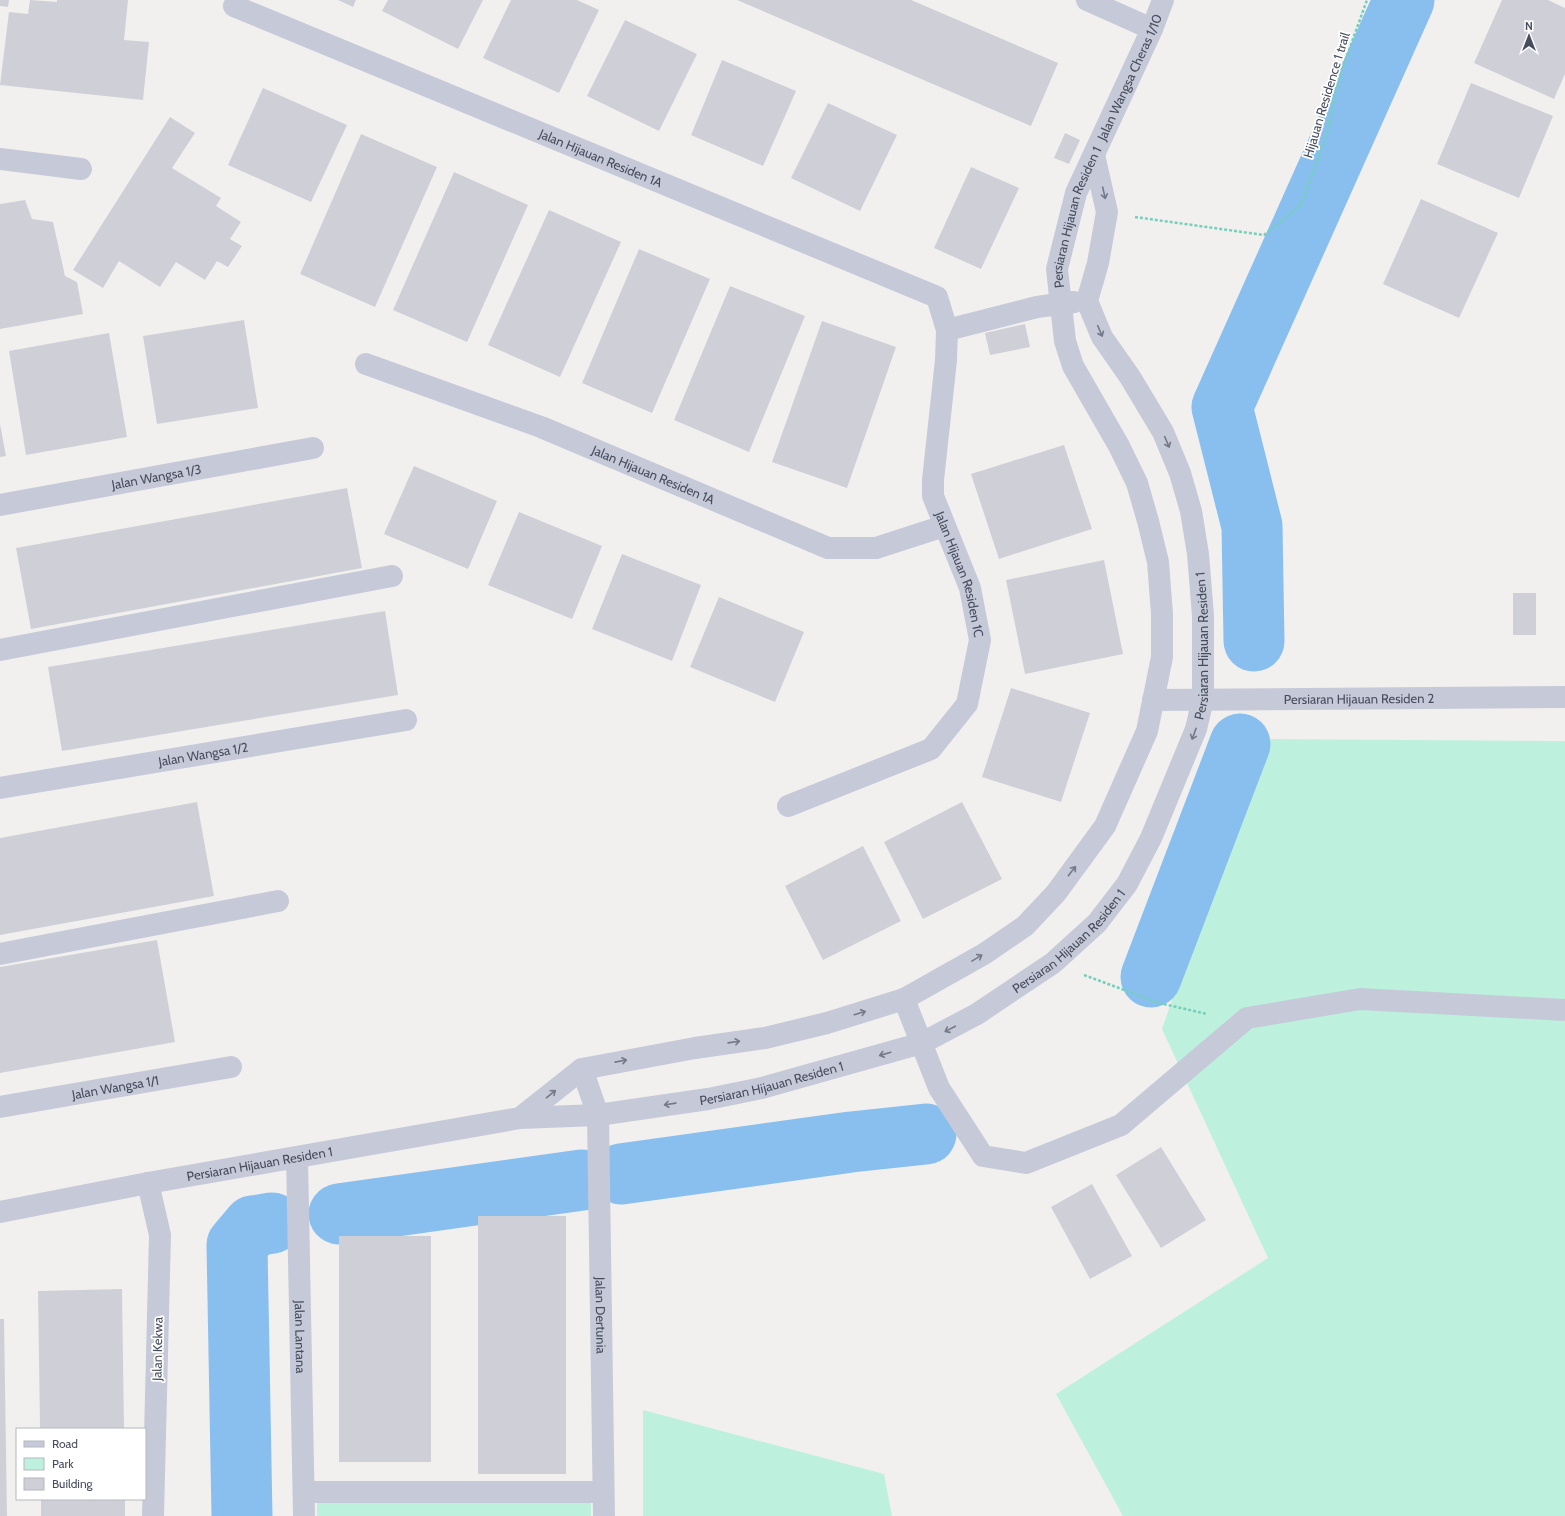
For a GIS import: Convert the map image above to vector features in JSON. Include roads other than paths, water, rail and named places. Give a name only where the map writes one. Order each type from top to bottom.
[{"type":"street","points":[[1087,0],[1152,29]]},
{"type":"street","name":"Jalan Wangsa Cheras 1/10","points":[[1094,155],[1152,29],[1163,0]]},
{"type":"street","name":"Jalan Hijauan Residen 1A","points":[[234,6],[937,297],[947,330]]},
{"type":"street","name":"Persiaran Hijauan Residen 1","points":[[0,1212],[148,1183],[520,1118],[598,1115],[762,1088],[922,1043],[977,1014],[1053,963],[1097,924],[1127,884],[1151,838],[1196,729],[1203,699],[1203,616],[1198,554],[1191,511],[1180,472],[1163,432],[1130,377],[1102,337],[1087,301],[1098,263],[1107,212],[1094,155]]},
{"type":"street","name":"Persiaran Hijauan Residen 1","points":[[520,1118],[582,1068],[695,1048],[765,1038],[827,1023],[904,999],[984,954],[1025,926],[1056,893],[1105,826],[1147,731],[1162,657],[1162,614],[1158,562],[1148,521],[1136,483],[1119,446],[1073,366],[1065,341],[1057,268],[1076,193],[1094,155]]},
{"type":"street","points":[[0,159],[81,169]]},
{"type":"street","points":[[947,330],[1037,306],[1087,301]]},
{"type":"street","name":"Jalan Hijauan Residen 1C","points":[[788,806],[931,749],[967,704],[980,640],[970,588],[933,496],[933,480],[946,360],[947,330]]},
{"type":"street","name":"Jalan Hijauan Residen 1A","points":[[366,364],[541,427],[828,548],[876,548],[944,526]]},
{"type":"street","name":"Jalan Wangsa 1/3","points":[[0,505],[313,448]]},
{"type":"street","points":[[0,650],[392,576]]},
{"type":"street","name":"Persiaran Hijauan Residen 2","points":[[1153,700],[1565,697]]},
{"type":"street","name":"Jalan Wangsa 1/2","points":[[0,788],[406,720]]},
{"type":"street","points":[[0,954],[278,901]]},
{"type":"street","points":[[904,999],[939,1088],[983,1156],[1026,1163],[1121,1125],[1247,1018],[1360,999],[1565,1010]]},
{"type":"street","name":"Jalan Wangsa 1/1","points":[[0,1107],[231,1067]]},
{"type":"street","name":"Jalan Dertunia","points":[[582,1068],[598,1115],[604,1516]]},
{"type":"street","name":"Jalan Lantana","points":[[297,1158],[304,1516]]},
{"type":"street","name":"Jalan Kekwa","points":[[148,1183],[160,1234],[153,1516]]},
{"type":"street","points":[[304,1492],[603,1492]]},
{"type":"waterway","points":[[1254,641],[1252,526],[1222,407],[1404,0]]},
{"type":"waterway","points":[[1151,977],[1240,744]]},
{"type":"waterway","points":[[621,1174],[851,1142],[926,1134]]},
{"type":"waterway","points":[[339,1214],[582,1180]]},
{"type":"waterway","points":[[242,1516],[237,1245],[253,1226],[272,1223]]}]
